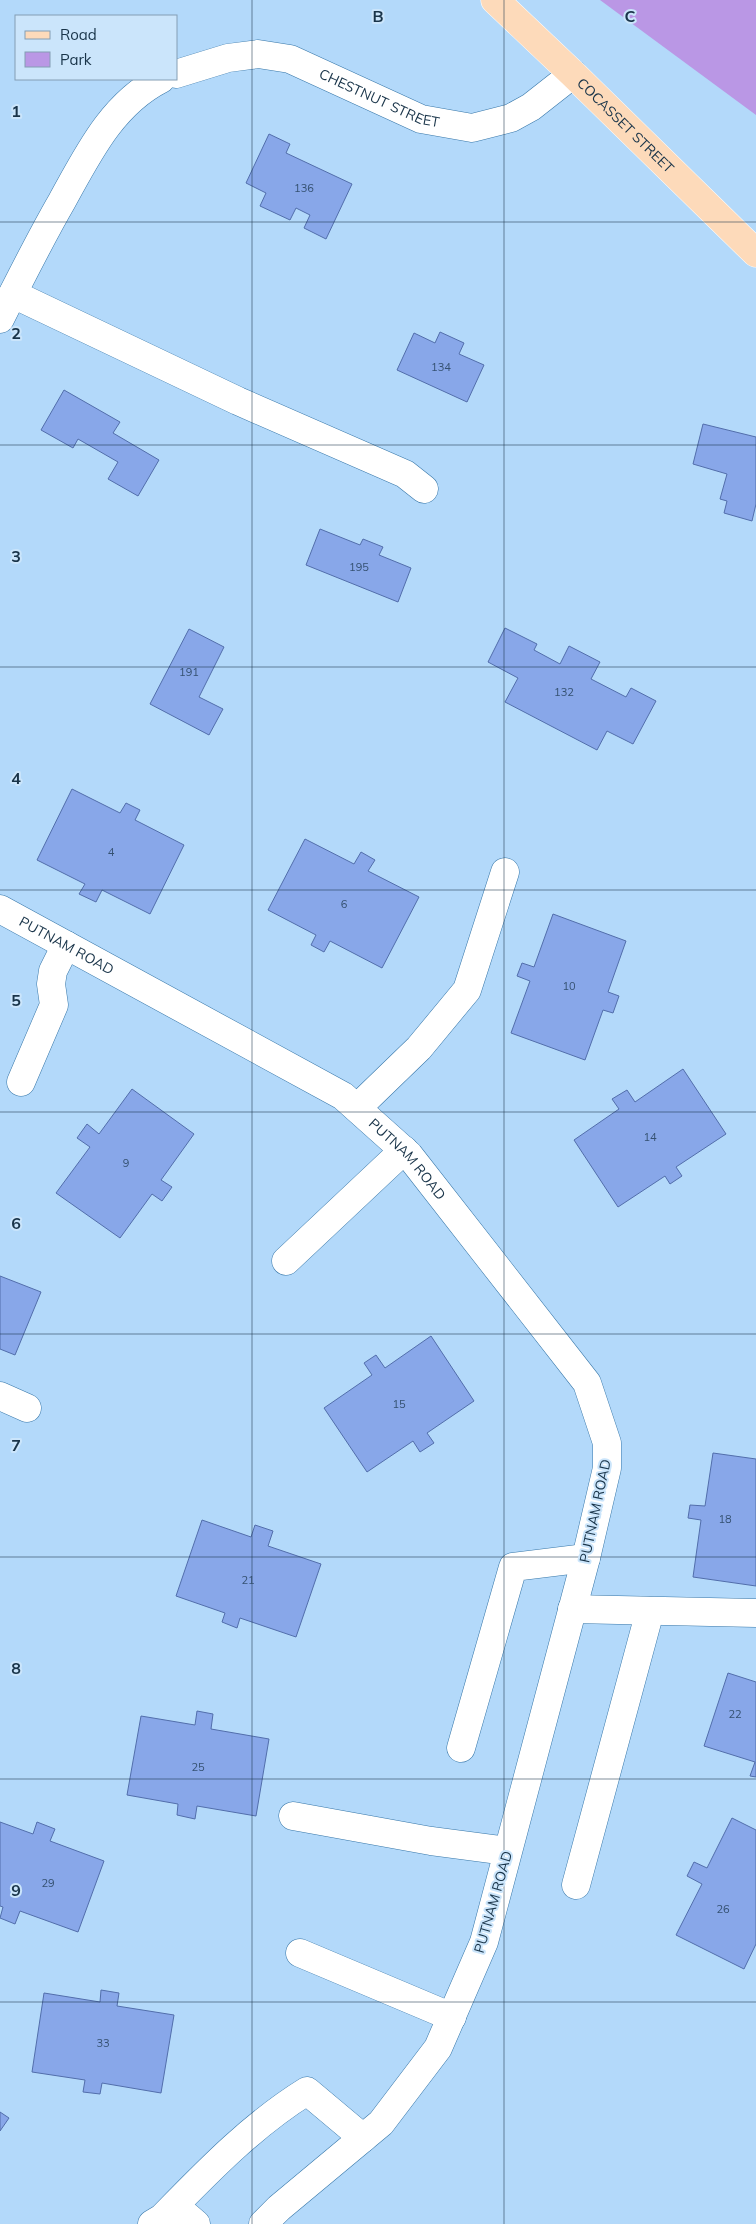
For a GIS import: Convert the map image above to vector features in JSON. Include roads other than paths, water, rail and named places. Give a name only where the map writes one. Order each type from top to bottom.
[{"type":"main road","name":"COCASSET STREET","points":[[495,0],[574,74],[756,253]]},
{"type":"street","name":"CHESTNUT STREET","points":[[178,73],[228,58],[258,54],[290,59],[421,119],[472,128],[511,118],[531,107],[574,74]]},
{"type":"street","points":[[0,319],[37,245],[96,140],[116,114],[143,88],[160,80]]},
{"type":"street","points":[[13,294],[230,397],[405,474],[424,489]]},
{"type":"street","points":[[357,1108],[419,1048],[467,990],[505,872]]},
{"type":"street","name":"PUTNAM ROAD","points":[[0,909],[343,1096],[357,1108],[404,1150],[587,1383],[607,1443],[607,1468],[586,1558],[484,1942],[452,2017],[438,2048],[381,2123],[279,2208],[263,2224]]},
{"type":"street","points":[[21,1082],[54,1005],[52,978],[66,945]]},
{"type":"street","points":[[286,1261],[404,1150]]},
{"type":"street","points":[[0,1396],[27,1408]]},
{"type":"street","points":[[461,1748],[513,1567],[586,1558]]},
{"type":"street","points":[[572,1609],[756,1613]]},
{"type":"street","points":[[576,1885],[650,1611]]},
{"type":"street","points":[[293,1816],[431,1841],[507,1852]]},
{"type":"street","points":[[300,1953],[452,2017]]},
{"type":"street","points":[[152,2224],[175,2206],[222,2157],[294,2099],[307,2091],[364,2138]]},
{"type":"street","points":[[175,2206],[196,2224]]}]
